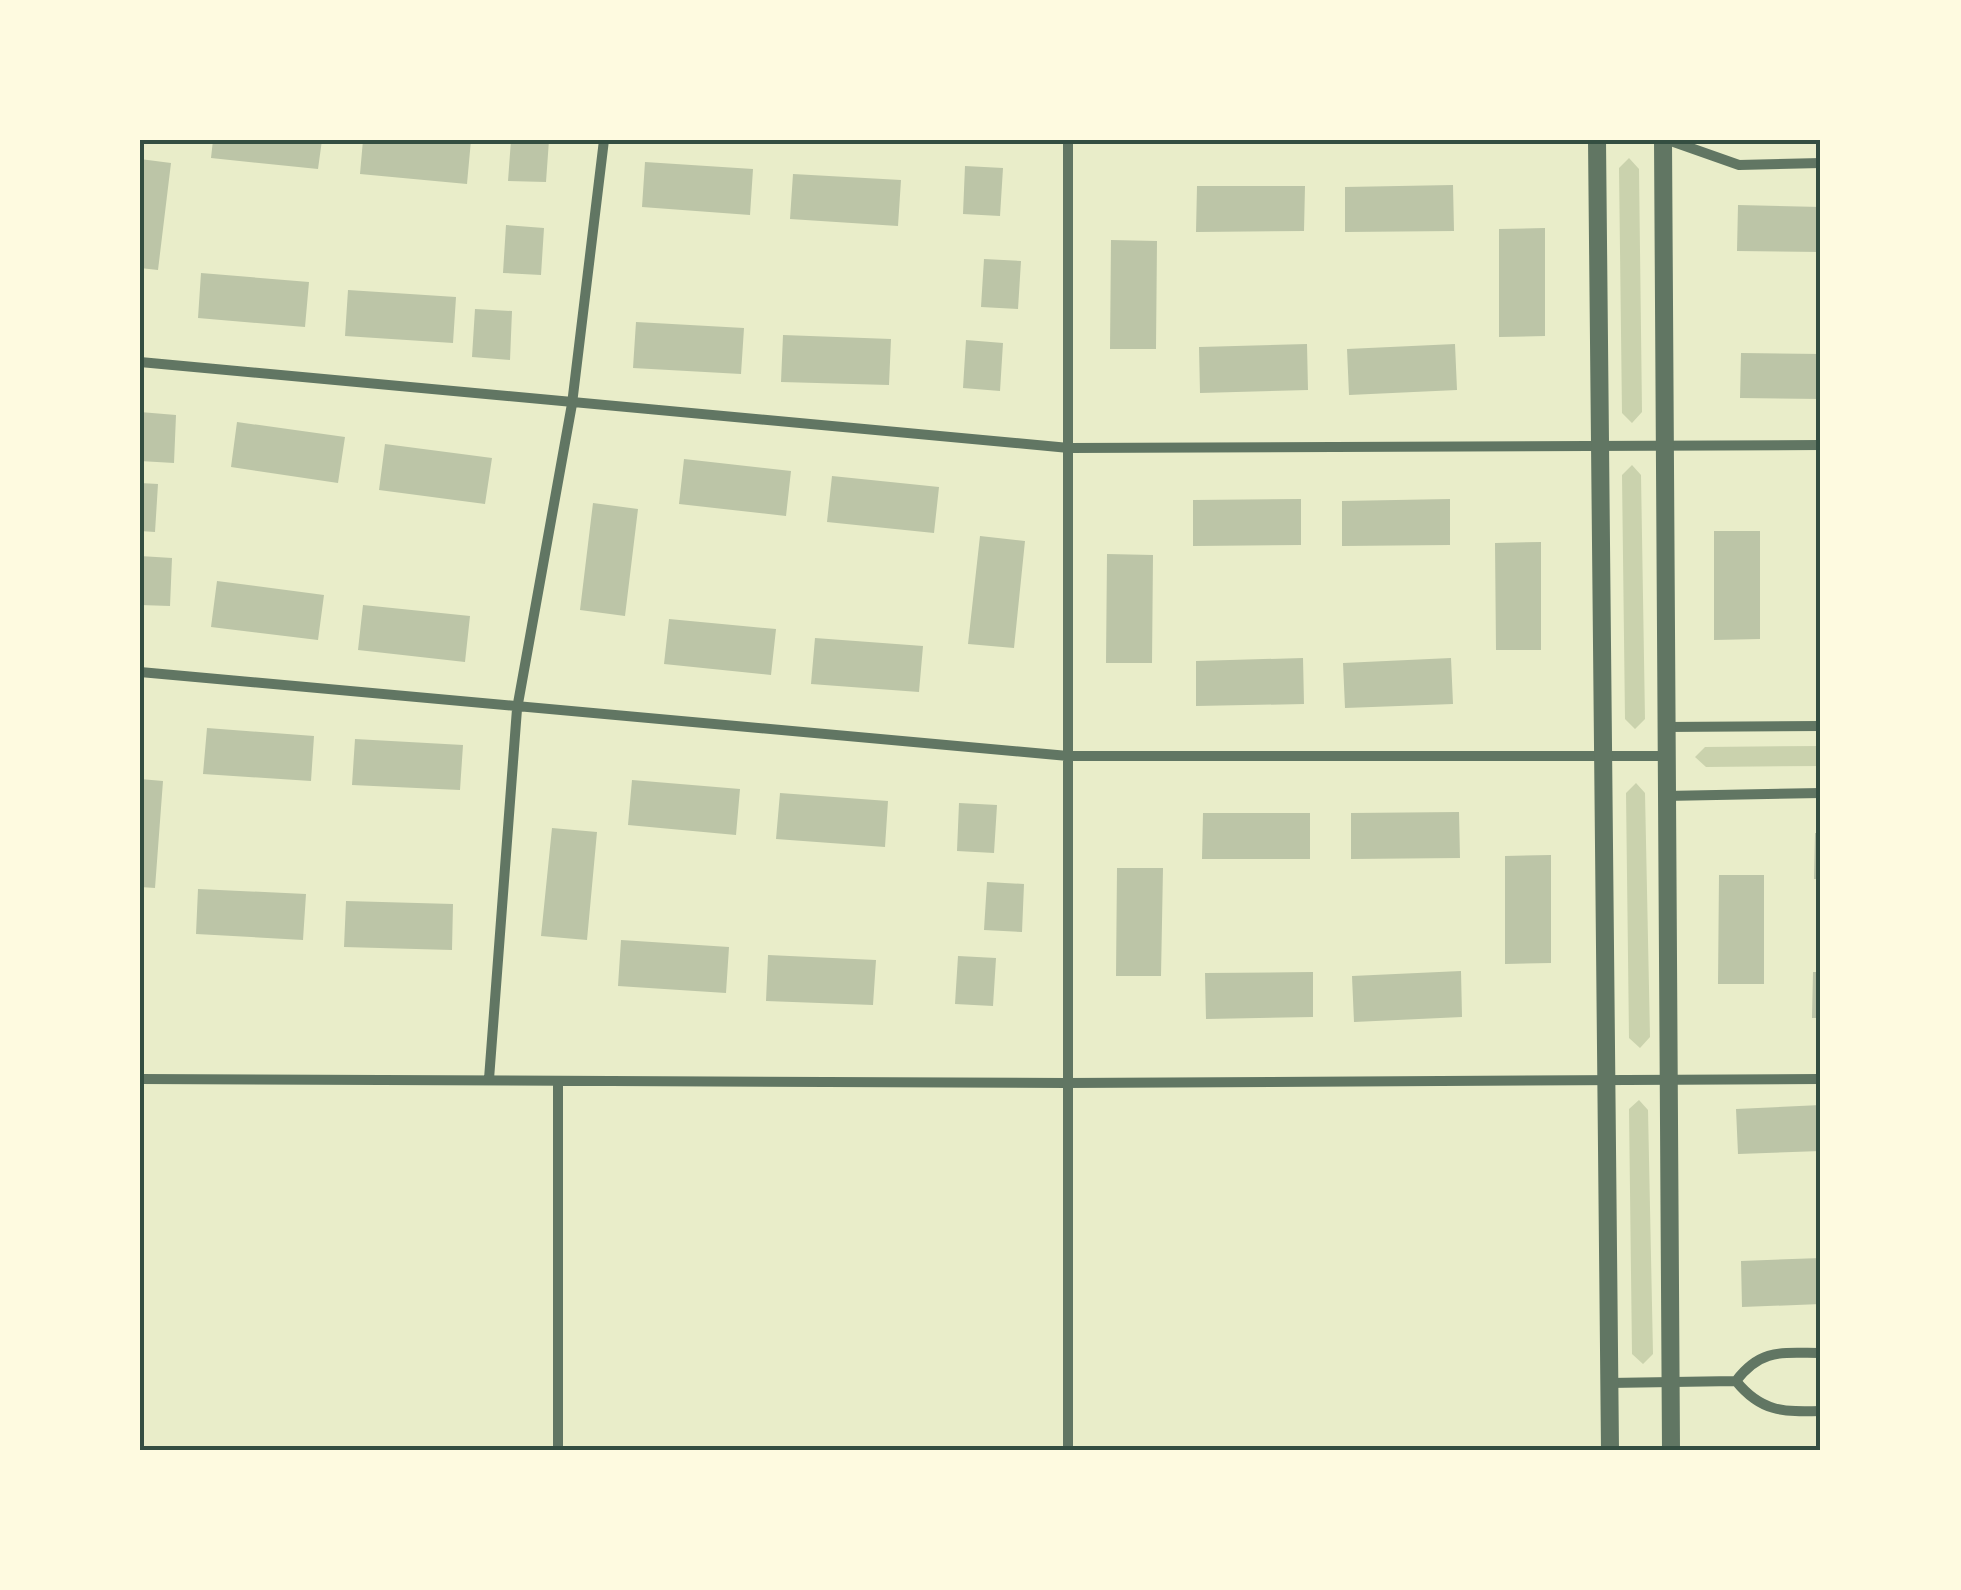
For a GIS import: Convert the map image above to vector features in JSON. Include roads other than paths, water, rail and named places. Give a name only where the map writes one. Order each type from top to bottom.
[{"type":"street","points":[[489,1079],[517,709],[572,404],[604,140]]},
{"type":"street","points":[[1068,140],[1068,1450]]},
{"type":"street","points":[[1597,140],[1610,1450]]},
{"type":"street","points":[[1671,1450],[1664,796],[1665,140],[1739,165],[1821,163]]},
{"type":"street","points":[[140,362],[1069,448],[1821,445]]},
{"type":"street","points":[[140,672],[1068,756],[1664,756]]},
{"type":"street","points":[[1664,727],[1821,726]]},
{"type":"street","points":[[1664,796],[1821,793]]},
{"type":"street","points":[[140,1079],[1066,1083],[1821,1079]]},
{"type":"street","points":[[558,1080],[558,1450]]},
{"type":"street","points":[[1736,1382],[1751,1361],[1776,1353],[1821,1352]]},
{"type":"street","points":[[1609,1383],[1736,1382]]},
{"type":"street","points":[[1736,1382],[1752,1400],[1776,1412],[1821,1411]]}]
